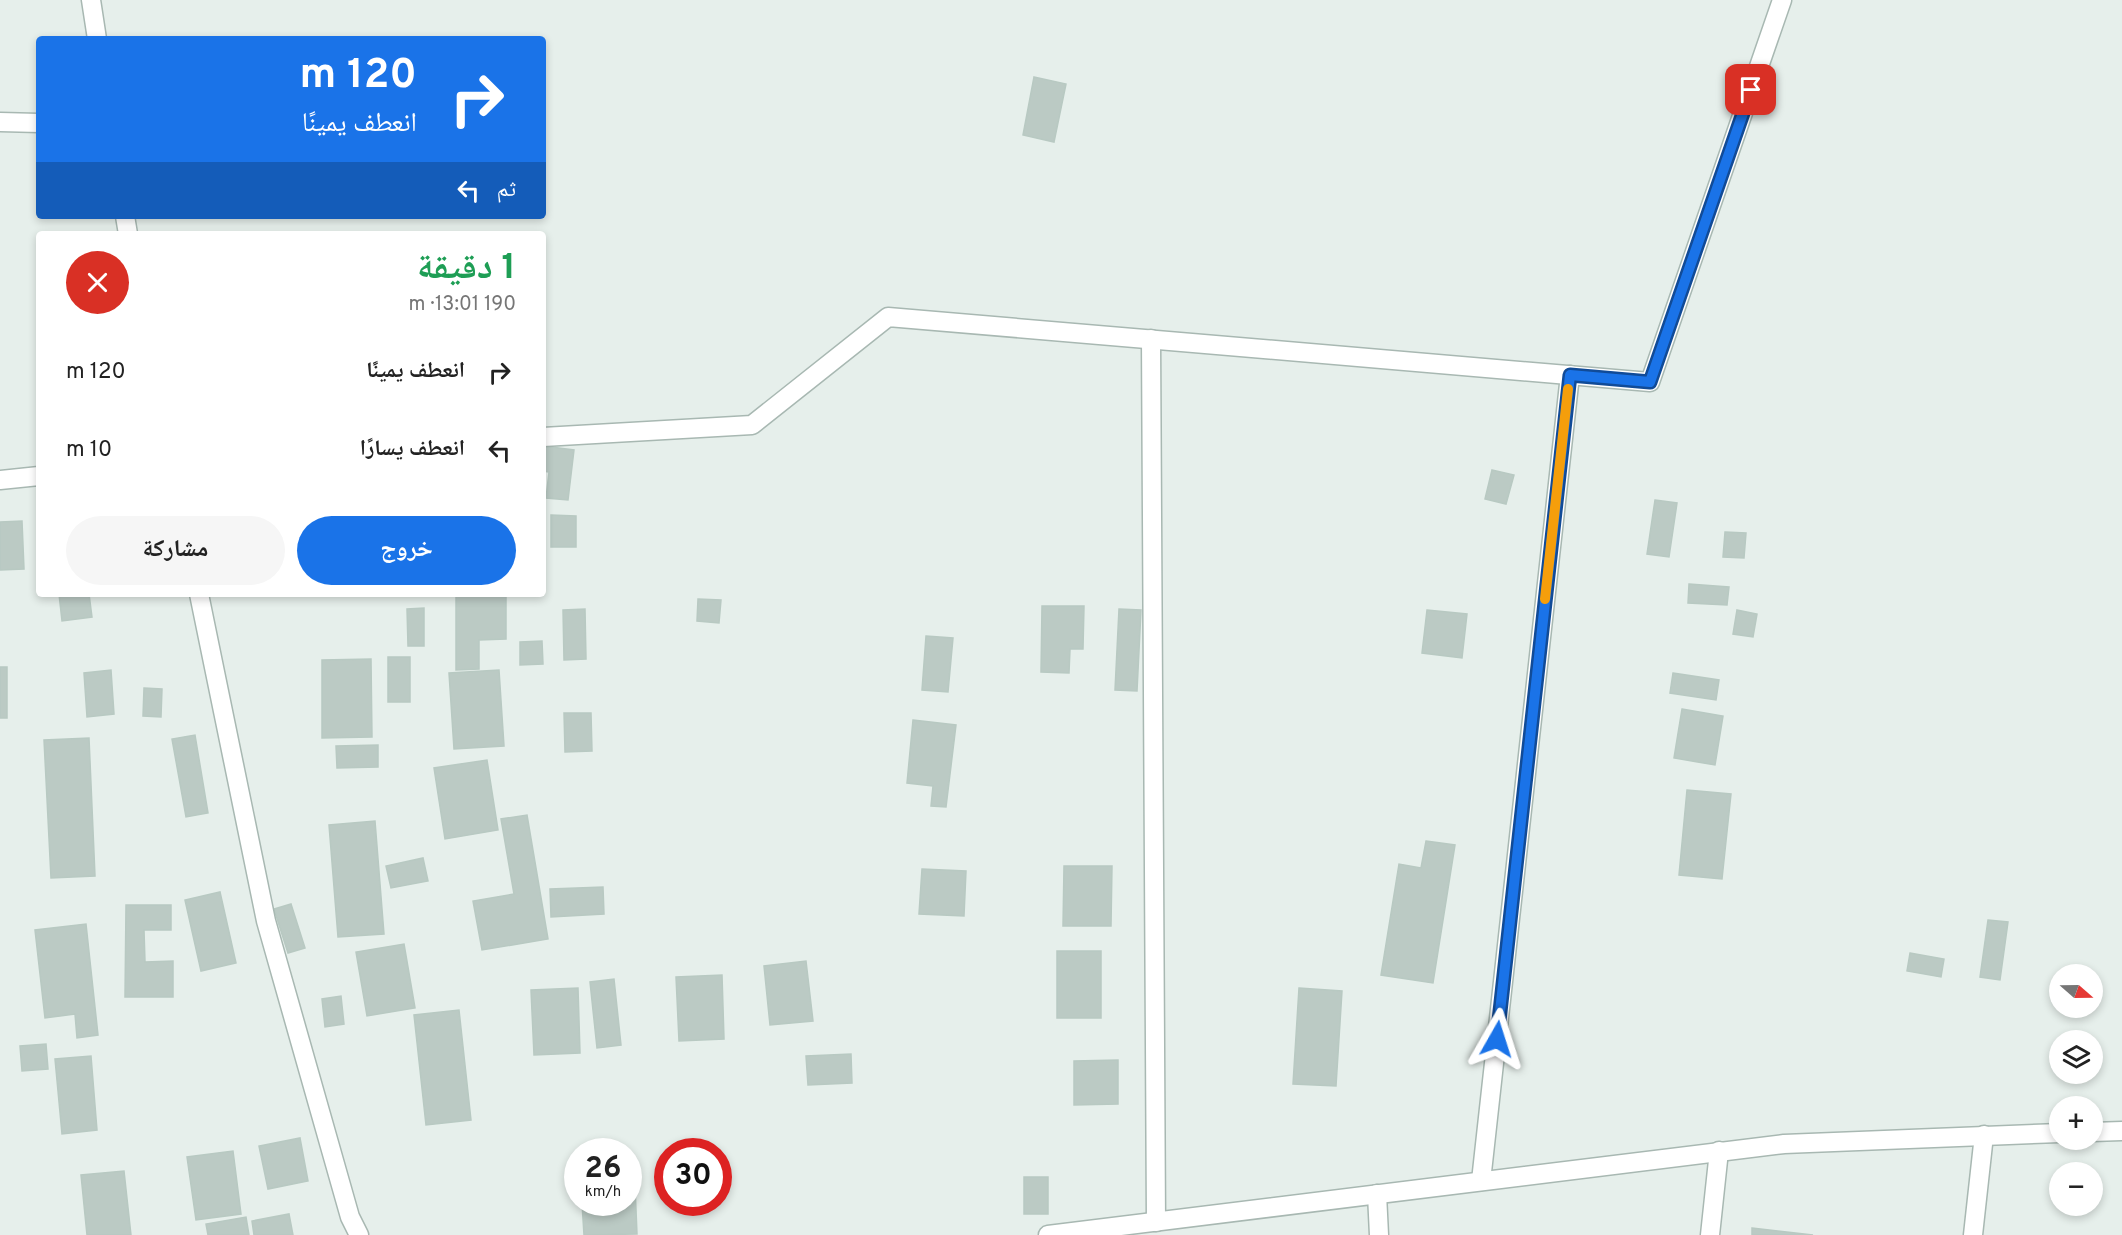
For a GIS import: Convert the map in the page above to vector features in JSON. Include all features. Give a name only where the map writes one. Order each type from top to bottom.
[{"type":"street","points":[[91,0],[97,36]]},
{"type":"street","points":[[546,437],[752,425],[888,316],[1650,382],[1782,0]]},
{"type":"street","points":[[0,122],[36,123]]},
{"type":"street","points":[[1151,339],[1156,1222]]},
{"type":"street","points":[[1481,1181],[1570,375]]},
{"type":"street","points":[[0,480],[36,476]]},
{"type":"street","points":[[200,597],[266,921],[350,1217],[359,1235]]},
{"type":"street","points":[[2103,1132],[2122,1131]]},
{"type":"street","points":[[1048,1235],[1784,1144],[2049,1133]]},
{"type":"street","points":[[1973,1235],[1983,1135]]},
{"type":"street","points":[[1710,1235],[1719,1151]]},
{"type":"street","points":[[1377,1194],[1379,1235]]},
{"type":"building","points":[[1034,77],[1066,84],[1054,142],[1023,135]]},
{"type":"building","points":[[546,446],[574,450],[568,500],[546,498],[549,472],[546,472]]},
{"type":"building","points":[[1492,470],[1514,475],[1506,504],[1485,499]]},
{"type":"building","points":[[1655,500],[1677,503],[1669,557],[1647,554]]},
{"type":"building","points":[[551,515],[576,516],[576,547],[551,547]]},
{"type":"building","points":[[22,521],[24,569],[0,570],[0,522]]},
{"type":"building","points":[[1725,532],[1746,533],[1744,558],[1723,557]]},
{"type":"building","points":[[1689,584],[1729,587],[1727,605],[1688,603]]},
{"type":"building","points":[[59,597],[89,597],[92,617],[62,621]]},
{"type":"building","points":[[456,597],[506,597],[506,639],[479,640],[479,669],[456,670]]},
{"type":"building","points":[[698,599],[721,600],[719,623],[697,621]]},
{"type":"building","points":[[1042,606],[1084,606],[1083,649],[1070,649],[1069,673],[1041,672]]},
{"type":"building","points":[[424,608],[424,646],[408,646],[407,609]]},
{"type":"building","points":[[585,609],[586,659],[564,660],[563,610]]},
{"type":"building","points":[[1119,609],[1141,610],[1137,691],[1115,690]]},
{"type":"building","points":[[1427,610],[1467,614],[1462,658],[1422,653]]},
{"type":"building","points":[[1737,610],[1757,614],[1753,637],[1733,634]]},
{"type":"building","points":[[926,636],[953,638],[948,692],[922,690]]},
{"type":"building","points":[[542,641],[543,664],[520,665],[520,642]]},
{"type":"building","points":[[388,657],[410,657],[410,702],[388,702]]},
{"type":"building","points":[[371,659],[372,737],[322,738],[322,660]]},
{"type":"building","points":[[0,667],[7,667],[7,718],[0,718]]},
{"type":"building","points":[[111,670],[114,714],[87,717],[84,673]]},
{"type":"building","points":[[499,670],[504,746],[454,749],[449,673]]},
{"type":"building","points":[[1673,673],[1719,680],[1716,700],[1670,693]]},
{"type":"building","points":[[144,688],[162,689],[161,717],[143,716]]},
{"type":"building","points":[[1682,709],[1723,716],[1715,765],[1674,758]]},
{"type":"building","points":[[564,713],[591,713],[592,751],[565,752]]},
{"type":"building","points":[[913,720],[956,725],[946,807],[931,806],[933,786],[907,783]]},
{"type":"building","points":[[195,735],[208,813],[186,817],[172,739]]},
{"type":"building","points":[[89,738],[95,876],[51,878],[44,740]]},
{"type":"building","points":[[378,745],[378,767],[337,768],[336,746]]},
{"type":"building","points":[[487,760],[498,830],[445,839],[434,768]]},
{"type":"building","points":[[1687,790],[1731,794],[1722,879],[1679,875]]},
{"type":"building","points":[[527,815],[548,939],[482,950],[473,901],[514,894],[501,819]]},
{"type":"building","points":[[375,821],[384,934],[338,937],[329,825]]},
{"type":"building","points":[[1426,841],[1455,845],[1433,983],[1381,975],[1399,864],[1421,868]]},
{"type":"building","points":[[423,858],[428,881],[391,888],[386,866]]},
{"type":"building","points":[[1064,866],[1112,866],[1111,926],[1063,926]]},
{"type":"building","points":[[922,869],[966,871],[964,916],[919,914]]},
{"type":"building","points":[[603,887],[604,914],[551,917],[550,889]]},
{"type":"building","points":[[220,892],[236,963],[201,971],[185,900]]},
{"type":"building","points":[[291,904],[305,948],[288,953],[274,909]]},
{"type":"building","points":[[126,905],[171,905],[171,930],[144,930],[145,962],[173,961],[173,997],[125,997]]},
{"type":"building","points":[[1988,920],[2008,922],[2000,980],[1980,977]]},
{"type":"building","points":[[86,924],[98,1035],[77,1038],[75,1014],[45,1018],[35,930]]},
{"type":"building","points":[[404,944],[415,1008],[367,1016],[356,952]]},
{"type":"building","points":[[1057,951],[1101,951],[1101,1018],[1057,1018]]},
{"type":"building","points":[[1910,953],[1944,959],[1941,977],[1907,971]]},
{"type":"building","points":[[806,961],[813,1021],[770,1025],[764,966]]},
{"type":"building","points":[[722,975],[724,1039],[679,1041],[676,977]]},
{"type":"building","points":[[614,979],[621,1045],[597,1048],[590,982]]},
{"type":"building","points":[[578,988],[580,1053],[534,1055],[531,990]]},
{"type":"building","points":[[1299,988],[1342,991],[1336,1086],[1293,1084]]},
{"type":"building","points":[[341,996],[344,1024],[325,1027],[322,999]]},
{"type":"building","points":[[459,1010],[471,1120],[426,1125],[414,1015]]},
{"type":"building","points":[[46,1044],[48,1069],[22,1071],[20,1046]]},
{"type":"building","points":[[851,1054],[852,1083],[808,1085],[806,1056]]},
{"type":"building","points":[[91,1056],[97,1130],[62,1134],[55,1059]]},
{"type":"building","points":[[1118,1060],[1118,1104],[1074,1105],[1074,1061]]},
{"type":"building","points":[[300,1138],[308,1181],[268,1189],[259,1146]]},
{"type":"building","points":[[233,1151],[241,1214],[196,1220],[187,1157]]},
{"type":"building","points":[[124,1171],[131,1235],[87,1235],[81,1175]]},
{"type":"building","points":[[1024,1177],[1048,1177],[1048,1214],[1024,1214]]},
{"type":"building","points":[[289,1214],[293,1235],[254,1235],[252,1221]]},
{"type":"building","points":[[583,1216],[636,1216],[637,1234],[584,1235]]},
{"type":"building","points":[[246,1217],[249,1235],[208,1235],[206,1224]]},
{"type":"building","points":[[1752,1228],[1813,1235],[1752,1235]]},
{"type":"slow traffic","points":[[1545,599],[1568,389]]},
{"type":"route","points":[[1497,1039],[1570,375],[1650,382],[1751,90]]}]
